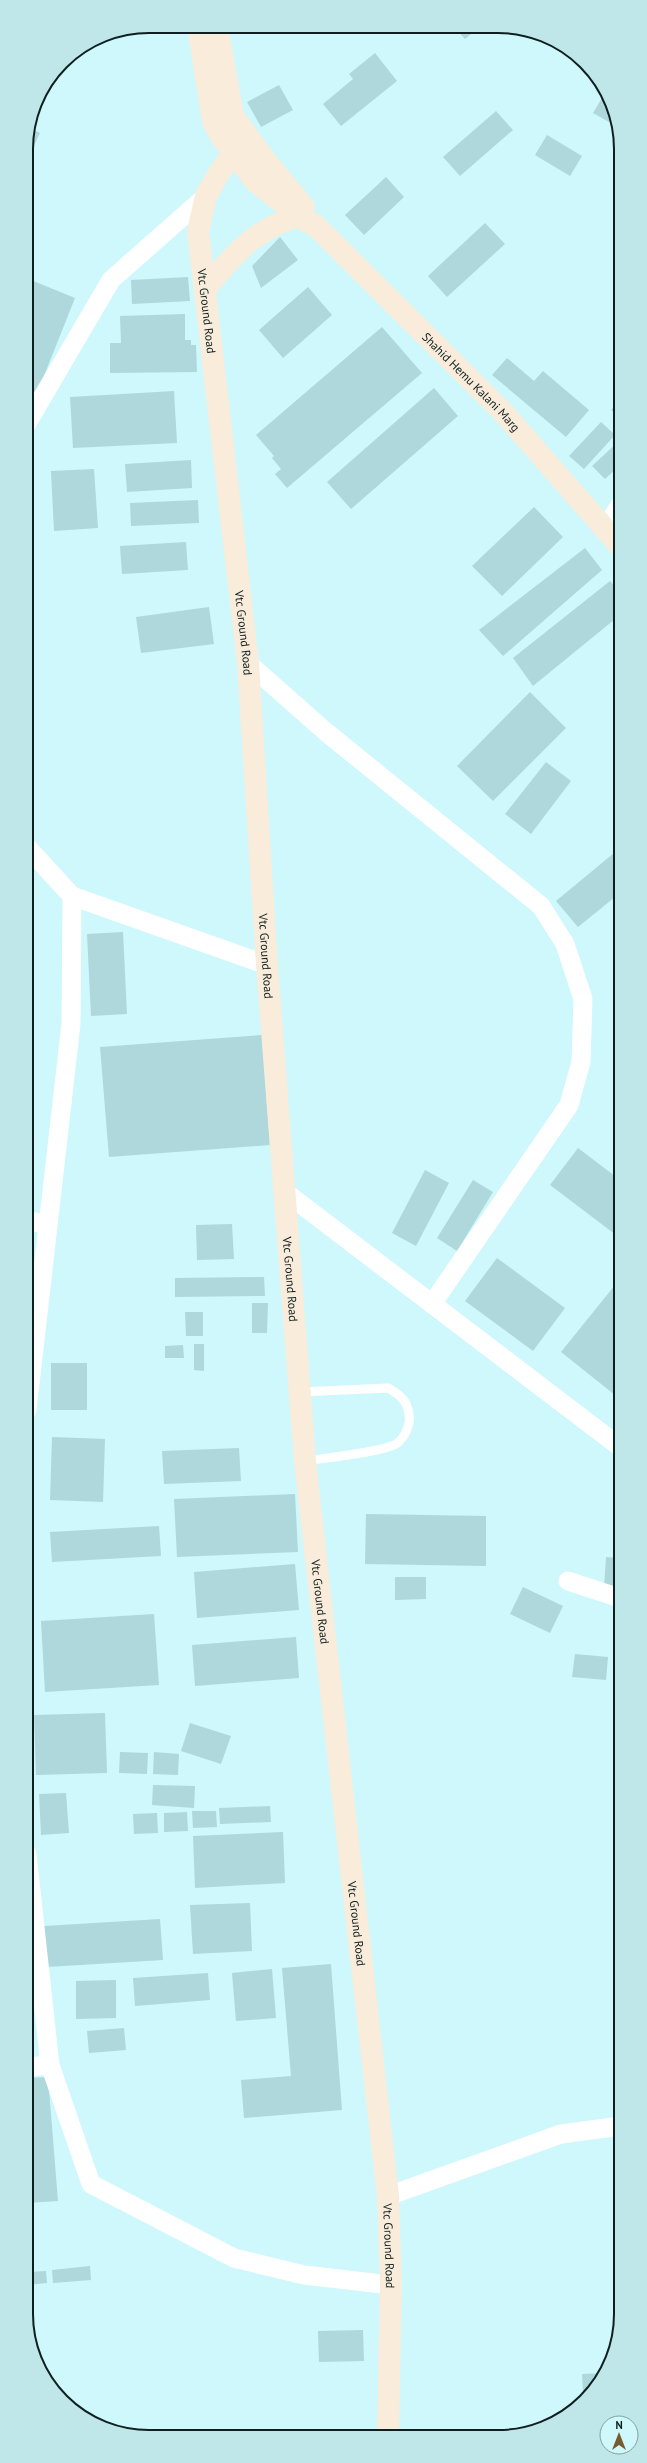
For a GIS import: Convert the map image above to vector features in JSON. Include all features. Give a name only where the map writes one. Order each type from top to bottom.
[{"type":"street","points":[[199,33],[213,121],[233,152],[256,182],[306,220]]},
{"type":"street","points":[[206,288],[233,256],[252,238],[272,225],[313,218],[233,116],[219,33]]},
{"type":"street","name":"Vtc Ground Road","points":[[247,135],[233,152],[206,196],[198,231],[206,288],[248,663],[267,965],[305,1461],[388,2196],[391,2285],[388,2430]]},
{"type":"street","points":[[33,412],[111,280],[206,196]]},
{"type":"street","name":"Shahid Hemu Kalani Marg","points":[[306,220],[502,411],[614,540]]},
{"type":"street","points":[[604,530],[614,514]]},
{"type":"street","points":[[248,663],[326,732],[541,906],[565,944],[583,999],[581,1062],[569,1105],[432,1304]]},
{"type":"street","points":[[33,854],[72,896],[267,965]]},
{"type":"street","points":[[33,1357],[71,1024],[72,896]]},
{"type":"street","points":[[284,1192],[614,1442]]},
{"type":"street","points":[[33,1222],[48,1224]]},
{"type":"street","points":[[568,1581],[614,1596]]},
{"type":"street","points":[[33,1909],[50,2065],[91,2184],[234,2258],[304,2275],[391,2285]]},
{"type":"street","points":[[33,2066],[50,2065]]},
{"type":"street","points":[[388,2196],[561,2134],[614,2127]]},
{"type":"lane","points":[[300,1392],[388,1388],[399,1394],[408,1404],[410,1420],[406,1432],[396,1444],[379,1449],[305,1461]]},
{"type":"building","points":[[460,33],[472,33],[465,39]]},
{"type":"building","points":[[375,53],[397,81],[341,126],[323,104],[353,79],[349,74]]},
{"type":"building","points":[[279,85],[293,110],[261,127],[247,102]]},
{"type":"building","points":[[602,98],[610,120],[609,122],[593,113]]},
{"type":"building","points":[[496,111],[513,130],[460,176],[443,157]]},
{"type":"building","points":[[35,131],[40,133],[33,148]]},
{"type":"building","points":[[547,135],[582,156],[570,176],[535,155]]},
{"type":"building","points":[[386,177],[404,197],[364,235],[345,215]]},
{"type":"building","points":[[485,223],[505,244],[447,297],[428,276]]},
{"type":"building","points":[[280,237],[298,260],[261,288],[252,266]]},
{"type":"building","points":[[188,277],[190,301],[132,304],[131,280]]},
{"type":"building","points":[[33,281],[75,298],[33,401]]},
{"type":"building","points":[[308,287],[332,315],[283,358],[259,330]]},
{"type":"building","points":[[185,314],[185,340],[191,340],[191,345],[196,345],[197,372],[110,373],[110,343],[121,343],[120,316]]},
{"type":"building","points":[[382,327],[422,373],[287,488],[275,474],[281,469],[272,458],[274,456],[256,435]]},
{"type":"building","points":[[507,358],[534,381],[543,371],[589,410],[566,437],[492,375]]},
{"type":"building","points":[[434,388],[458,416],[351,509],[327,482]]},
{"type":"building","points":[[174,391],[177,443],[73,448],[70,397]]},
{"type":"building","points":[[601,422],[614,434],[614,436],[584,469],[569,456]]},
{"type":"building","points":[[614,446],[614,471],[605,479],[592,466]]},
{"type":"building","points":[[191,460],[192,488],[127,492],[125,464]]},
{"type":"building","points":[[94,469],[98,528],[54,531],[51,471]]},
{"type":"building","points":[[198,500],[199,523],[131,526],[130,503]]},
{"type":"building","points":[[534,507],[563,537],[502,596],[472,566]]},
{"type":"building","points":[[186,542],[188,570],[122,574],[120,546]]},
{"type":"building","points":[[585,548],[602,570],[503,656],[479,630]]},
{"type":"building","points":[[610,581],[614,585],[614,620],[533,686],[513,658]]},
{"type":"building","points":[[209,607],[214,644],[141,653],[136,617]]},
{"type":"building","points":[[530,692],[566,728],[493,801],[457,766]]},
{"type":"building","points":[[546,762],[571,781],[531,834],[505,814]]},
{"type":"building","points":[[614,853],[614,898],[578,927],[556,901]]},
{"type":"building","points":[[123,932],[127,1014],[91,1016],[87,934]]},
{"type":"building","points":[[262,1035],[270,1145],[109,1157],[100,1047]]},
{"type":"building","points":[[578,1148],[614,1175],[614,1233],[550,1185]]},
{"type":"building","points":[[425,1170],[449,1183],[416,1246],[392,1233]]},
{"type":"building","points":[[473,1180],[493,1192],[457,1251],[437,1238]]},
{"type":"building","points":[[232,1224],[234,1259],[197,1260],[196,1225]]},
{"type":"building","points":[[497,1258],[565,1308],[533,1351],[465,1301]]},
{"type":"building","points":[[264,1277],[265,1296],[175,1297],[175,1278]]},
{"type":"building","points":[[614,1286],[614,1394],[561,1352]]},
{"type":"building","points":[[252,1303],[268,1303],[267,1333],[252,1333]]},
{"type":"building","points":[[185,1312],[203,1312],[203,1336],[186,1336]]},
{"type":"building","points":[[194,1344],[204,1344],[204,1371],[194,1370]]},
{"type":"building","points":[[183,1345],[184,1358],[165,1358],[165,1346]]},
{"type":"building","points":[[51,1363],[87,1363],[87,1410],[51,1410]]},
{"type":"building","points":[[52,1437],[105,1439],[103,1502],[50,1500]]},
{"type":"building","points":[[239,1448],[241,1481],[164,1484],[162,1451]]},
{"type":"building","points":[[295,1494],[298,1552],[177,1557],[174,1499]]},
{"type":"building","points":[[366,1514],[486,1516],[486,1566],[365,1564]]},
{"type":"building","points":[[159,1526],[161,1556],[52,1562],[50,1532]]},
{"type":"building","points":[[606,1557],[614,1558],[614,1589],[604,1588]]},
{"type":"building","points":[[295,1564],[299,1610],[197,1618],[194,1572]]},
{"type":"building","points":[[395,1577],[426,1577],[426,1599],[395,1600]]},
{"type":"building","points":[[523,1587],[563,1606],[550,1633],[510,1614]]},
{"type":"building","points":[[154,1614],[159,1685],[45,1692],[41,1621]]},
{"type":"building","points":[[296,1637],[299,1678],[195,1686],[192,1645]]},
{"type":"building","points":[[575,1654],[608,1657],[606,1680],[572,1677]]},
{"type":"building","points":[[105,1713],[107,1773],[36,1775],[34,1715]]},
{"type":"building","points":[[190,1723],[231,1736],[221,1764],[181,1751]]},
{"type":"building","points":[[120,1752],[148,1753],[147,1774],[119,1773]]},
{"type":"building","points":[[154,1752],[179,1754],[178,1775],[153,1774]]},
{"type":"building","points":[[153,1785],[195,1786],[194,1808],[152,1805]]},
{"type":"building","points":[[66,1793],[69,1833],[41,1835],[39,1794]]},
{"type":"building","points":[[270,1806],[271,1822],[220,1824],[219,1808]]},
{"type":"building","points":[[192,1811],[216,1811],[217,1827],[193,1828]]},
{"type":"building","points":[[187,1812],[188,1831],[164,1832],[164,1813]]},
{"type":"building","points":[[157,1813],[158,1833],[134,1834],[133,1814]]},
{"type":"building","points":[[283,1832],[285,1883],[195,1888],[193,1836]]},
{"type":"building","points":[[250,1903],[252,1951],[193,1954],[190,1905]]},
{"type":"building","points":[[160,1919],[163,1960],[47,1967],[44,1926]]},
{"type":"building","points":[[331,1964],[342,2110],[244,2118],[241,2080],[291,2076],[282,1968]]},
{"type":"building","points":[[272,1969],[276,2018],[236,2021],[232,1973]]},
{"type":"building","points":[[208,1973],[210,2000],[135,2006],[133,1978]]},
{"type":"building","points":[[116,1980],[116,2018],[76,2019],[76,1981]]},
{"type":"building","points":[[124,2028],[126,2050],[89,2053],[87,2031]]},
{"type":"building","points":[[48,2077],[58,2201],[33,2203],[33,2078]]},
{"type":"building","points":[[90,2266],[91,2280],[53,2283],[52,2270]]},
{"type":"building","points":[[46,2271],[47,2283],[33,2284],[33,2272]]},
{"type":"building","points":[[363,2330],[364,2361],[319,2362],[318,2331]]},
{"type":"building","points":[[597,2373],[584,2392],[583,2392],[582,2374]]}]
